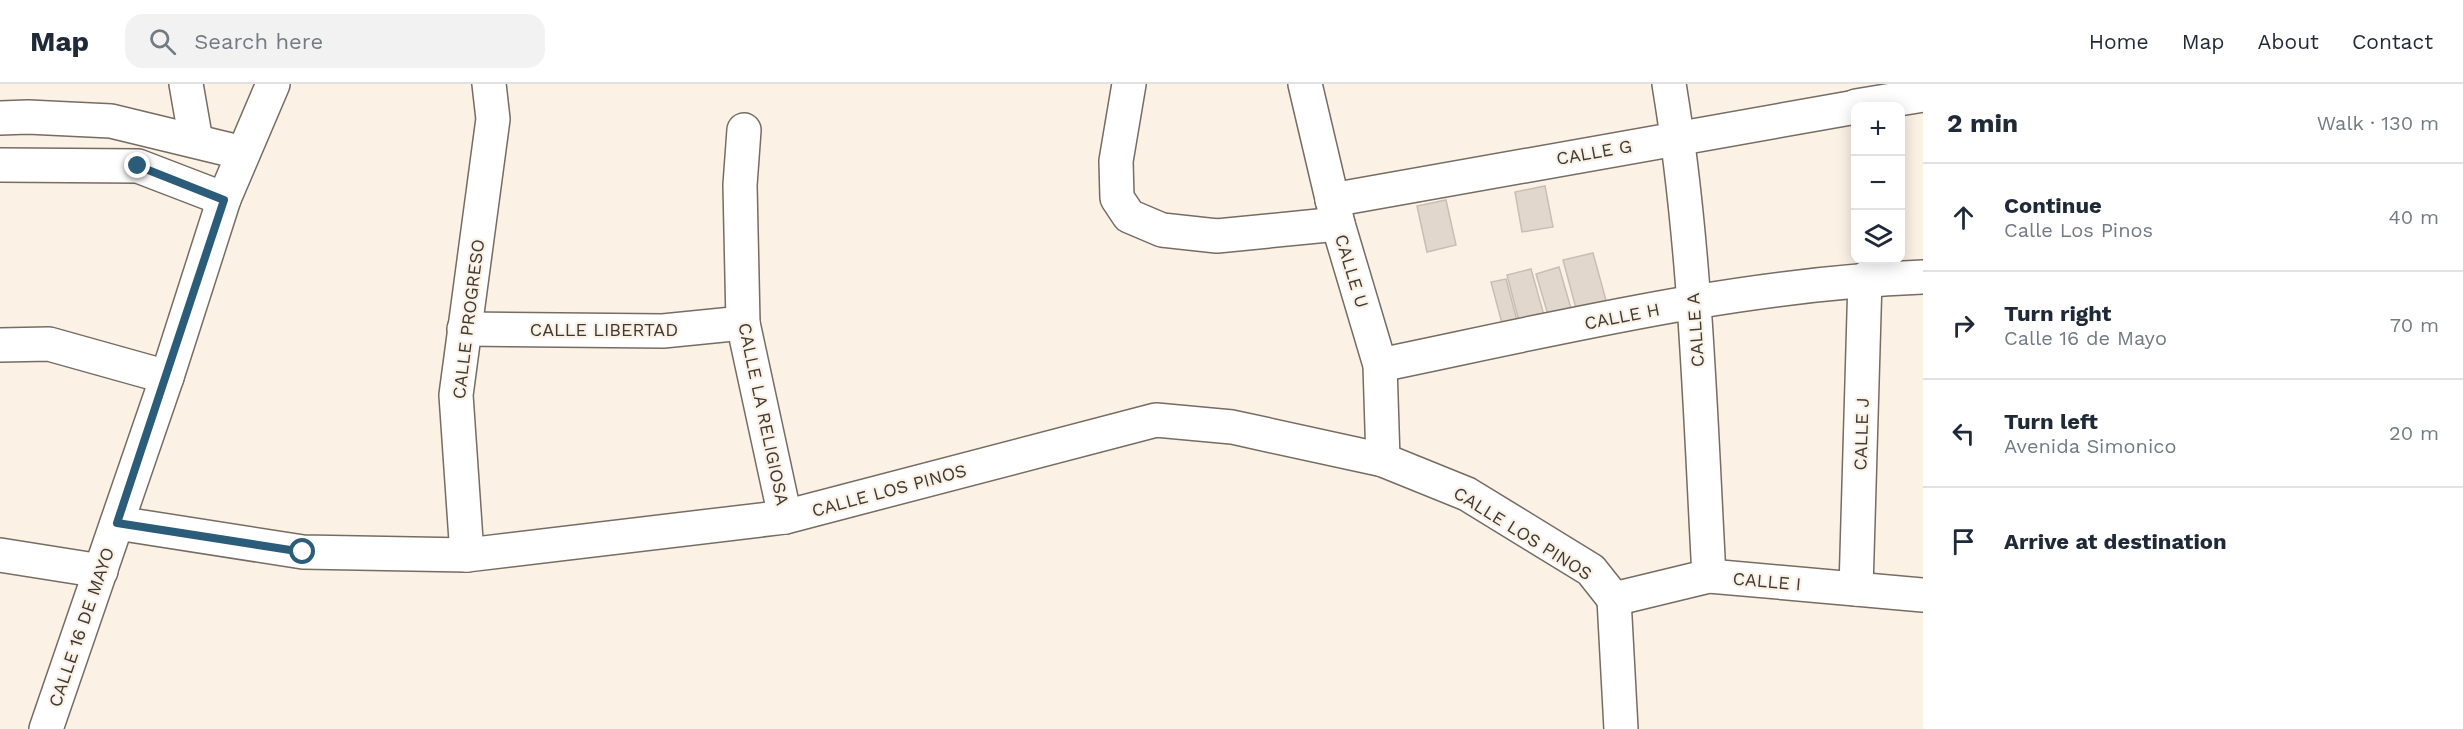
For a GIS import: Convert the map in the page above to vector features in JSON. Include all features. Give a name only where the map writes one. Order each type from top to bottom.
[{"type":"street","points":[[186,84],[196,141]]},
{"type":"street","name":"CALLE 16 DE MAYO","points":[[46,729],[167,377],[224,200],[273,84]]},
{"type":"street","name":"CALLE PROGRESO","points":[[467,555],[456,395],[493,119],[489,84]]},
{"type":"street","name":"CALLE G","points":[[1129,84],[1116,161],[1117,198],[1129,216],[1162,230],[1217,236],[1678,136],[1851,108]]},
{"type":"street","name":"CALLE U","points":[[1305,84],[1335,212],[1380,364],[1383,460]]},
{"type":"street","name":"CALLE A","points":[[1669,84],[1678,136],[1693,301],[1709,576]]},
{"type":"street","name":"CALLE G","points":[[1884,102],[1923,95]]},
{"type":"street","points":[[0,118],[111,121],[243,153]]},
{"type":"street","name":"CALLE LA RELIGIOSA","points":[[744,130],[740,185],[743,323],[785,517]]},
{"type":"street","points":[[0,165],[138,166],[224,200]]},
{"type":"street","name":"CALLE H","points":[[1380,364],[1693,301],[1865,279],[1923,277]]},
{"type":"street","name":"CALLE J","points":[[1856,589],[1865,279]]},
{"type":"street","name":"CALLE LIBERTAD","points":[[465,329],[663,331],[743,323]]},
{"type":"street","points":[[0,345],[49,344],[167,377]]},
{"type":"street","name":"CALLE LOS PINOS","points":[[117,523],[303,552],[467,555],[785,517],[1156,420],[1233,427],[1383,460],[1467,494],[1591,570],[1614,599]]},
{"type":"street","points":[[0,555],[101,571]]},
{"type":"street","name":"CALLE I","points":[[1614,599],[1709,576],[1923,595]]},
{"type":"street","points":[[1614,599],[1621,729]]},
{"type":"building","points":[[1545,186],[1553,227],[1522,232],[1515,192]]},
{"type":"building","points":[[1446,200],[1456,245],[1427,252],[1417,206]]},
{"type":"building","points":[[1593,253],[1607,304],[1577,312],[1563,260]]},
{"type":"building","points":[[1559,267],[1572,312],[1549,318],[1536,274]]},
{"type":"building","points":[[1531,269],[1545,319],[1520,325],[1507,275]]},
{"type":"building","points":[[1506,279],[1519,328],[1504,331],[1491,282]]},
{"type":"route","points":[[138,166],[224,200],[117,523],[303,552]]}]
